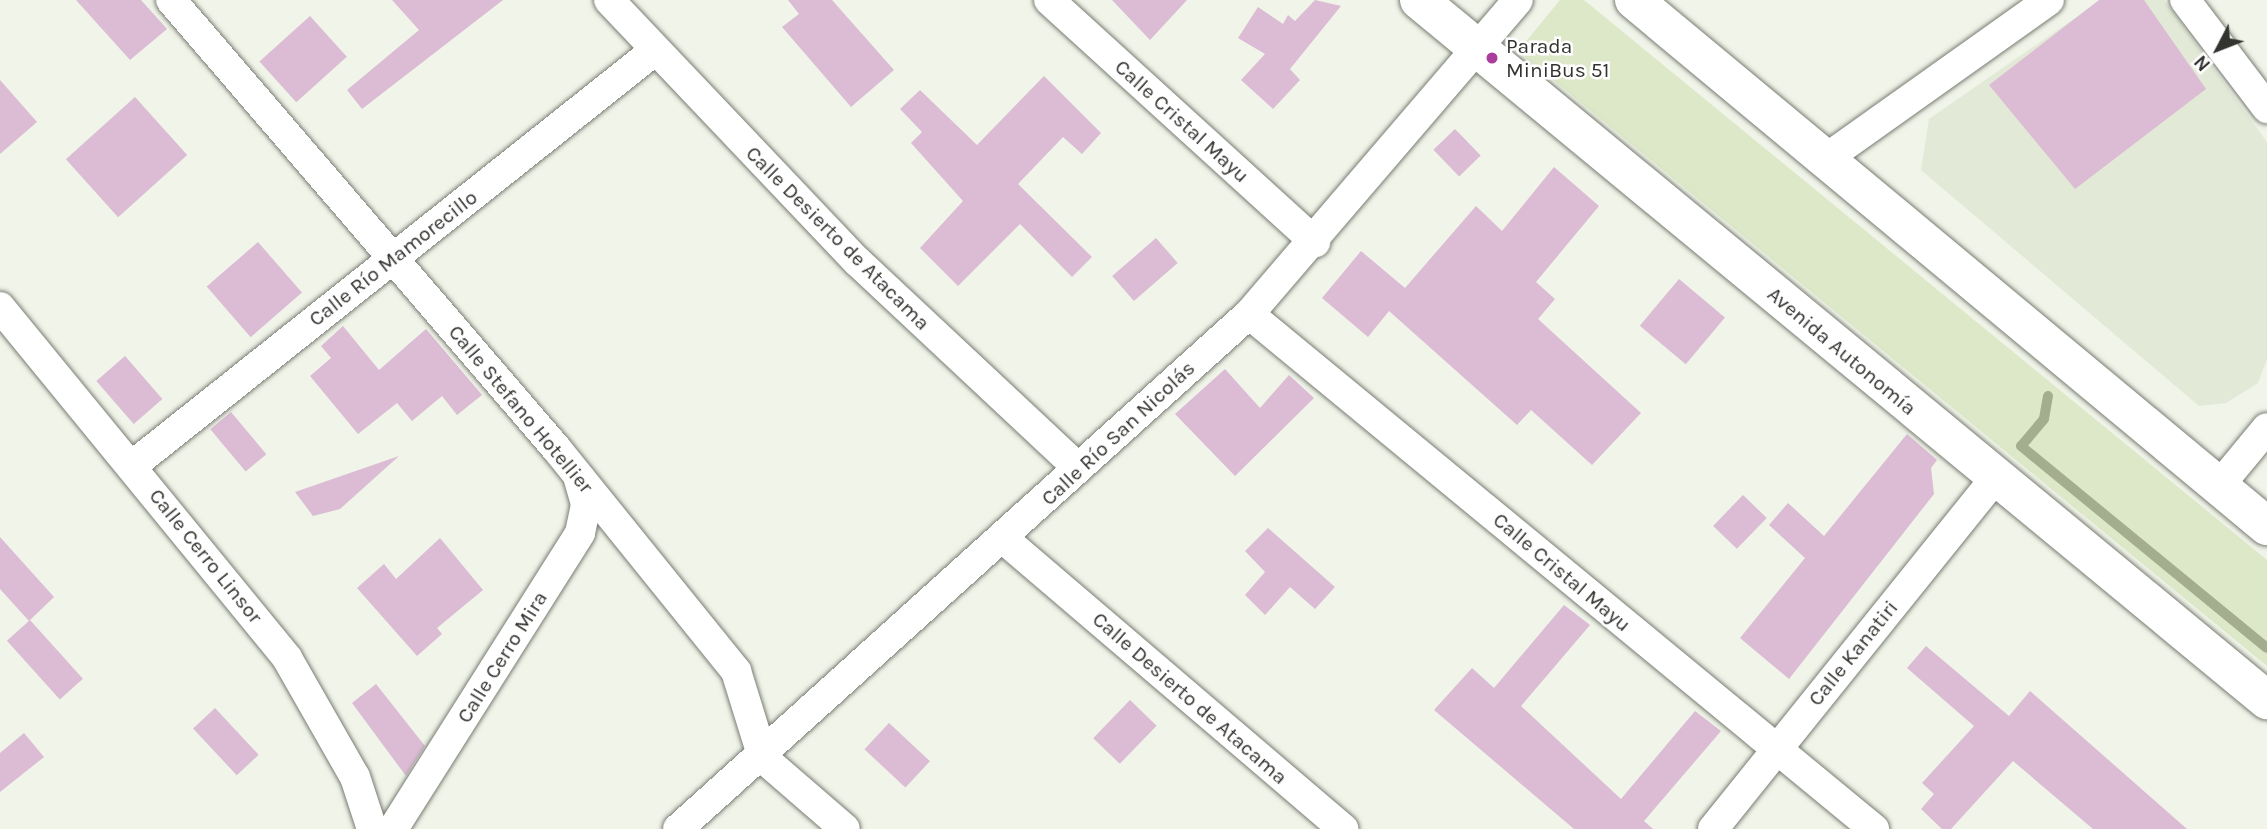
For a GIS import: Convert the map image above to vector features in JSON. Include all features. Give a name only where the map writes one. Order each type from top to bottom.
[{"type":"street","name":"Calle Stefano Hotellier","points":[[171,0],[578,477],[736,671],[763,758]]},
{"type":"street","name":"Calle Desierto de Atacama","points":[[609,0],[653,52],[858,262],[1077,467]]},
{"type":"street","name":"Calle Cristal Mayu","points":[[1049,0],[1315,242]]},
{"type":"street","name":"Avenida Autonomía","points":[[1419,0],[2267,700]]},
{"type":"street","name":"Calle Río San Nicolás","points":[[678,829],[763,758],[1005,540],[1077,467],[1250,314],[1479,51],[1518,0]]},
{"type":"street","points":[[1634,0],[2267,526]]},
{"type":"street","points":[[1824,160],[2049,0]]},
{"type":"street","points":[[2186,0],[2267,108]]},
{"type":"street","name":"Calle Río Mamorecillo","points":[[133,465],[653,52]]},
{"type":"street","name":"Calle Cerro Linsor","points":[[0,307],[133,465],[287,657],[355,777],[372,829]]},
{"type":"street","name":"Calle Cristal Mayu","points":[[1250,314],[1874,829]]},
{"type":"street","points":[[2219,486],[2267,429]]},
{"type":"street","name":"Calle Cerro Mira","points":[[393,829],[580,533],[586,504],[578,477]]},
{"type":"street","name":"Calle Kanatiri","points":[[1713,829],[1995,478]]},
{"type":"street","name":"Calle Desierto de Atacama","points":[[1005,540],[1343,829]]},
{"type":"street","points":[[763,758],[845,829]]},
{"type":"shaded area","points":[[2101,0],[2164,0],[2267,142],[2267,359],[2258,383],[2226,403],[2199,406],[1921,170],[1929,119]]},
{"type":"green space","points":[[1560,0],[1584,0],[2267,560],[2267,666],[1518,51]]},
{"type":"building","points":[[76,0],[141,0],[167,29],[130,60]]},
{"type":"building","points":[[392,0],[503,0],[362,109],[347,90],[419,30]]},
{"type":"building","points":[[788,0],[832,0],[894,70],[851,107],[782,27],[799,14]]},
{"type":"building","points":[[1112,0],[1187,0],[1150,40]]},
{"type":"building","points":[[1315,0],[1341,6],[1290,69],[1300,80],[1273,109],[1241,80],[1265,54],[1238,38],[1258,7],[1283,24],[1288,15],[1295,21]]},
{"type":"building","points":[[2099,0],[2144,0],[2206,89],[2075,189],[1989,85]]},
{"type":"building","points":[[310,16],[347,57],[296,102],[259,62]]},
{"type":"building","points":[[1044,76],[1101,133],[1082,154],[1063,137],[1018,184],[1092,257],[1072,277],[1020,224],[958,286],[920,248],[963,201],[911,143],[922,132],[900,109],[920,90],[977,145]]},
{"type":"building","points":[[0,80],[37,122],[0,154]]},
{"type":"building","points":[[135,97],[187,155],[118,217],[66,159]]},
{"type":"building","points":[[1455,129],[1481,156],[1459,176],[1433,150]]},
{"type":"building","points":[[1554,167],[1599,206],[1536,282],[1555,299],[1538,319],[1641,413],[1592,465],[1531,410],[1517,425],[1389,311],[1368,337],[1322,298],[1361,251],[1405,288],[1476,206],[1502,231]]},
{"type":"building","points":[[1156,238],[1178,263],[1134,301],[1112,276]]},
{"type":"building","points":[[258,242],[302,293],[251,337],[207,287]]},
{"type":"building","points":[[1679,279],[1725,318],[1686,364],[1640,326]]},
{"type":"building","points":[[343,326],[379,370],[426,329],[482,395],[457,415],[442,396],[412,421],[397,403],[358,434],[310,376],[331,358],[321,346]]},
{"type":"building","points":[[125,356],[162,399],[134,424],[96,381]]},
{"type":"building","points":[[1225,369],[1260,408],[1289,375],[1314,398],[1235,476],[1175,414]]},
{"type":"building","points":[[231,412],[266,454],[246,471],[210,429]]},
{"type":"building","points":[[1907,434],[1937,460],[1931,468],[1934,494],[1789,679],[1740,638],[1805,558],[1769,525],[1788,503],[1824,536]]},
{"type":"building","points":[[399,456],[340,509],[313,516],[295,492]]},
{"type":"building","points":[[1743,495],[1767,518],[1737,549],[1713,526]]},
{"type":"building","points":[[1268,528],[1335,587],[1315,609],[1290,587],[1265,615],[1245,595],[1265,572],[1245,551]]},
{"type":"building","points":[[0,537],[54,597],[29,621],[0,589]]},
{"type":"building","points":[[440,538],[483,590],[437,628],[442,634],[417,656],[357,588],[384,564],[396,579]]},
{"type":"building","points":[[1564,605],[1590,625],[1521,706],[1621,799],[1695,711],[1721,731],[1644,821],[1653,829],[1574,829],[1434,710],[1472,668],[1494,688]]},
{"type":"building","points":[[30,620],[83,679],[60,699],[7,641]]},
{"type":"building","points":[[1926,646],[2009,716],[2030,691],[2187,829],[2093,829],[2013,761],[1951,829],[1942,829],[1921,809],[1934,794],[1922,783],[1974,726],[1907,668]]},
{"type":"building","points":[[376,684],[425,746],[406,776],[352,703]]},
{"type":"building","points":[[1130,700],[1157,726],[1120,764],[1093,738]]},
{"type":"building","points":[[215,708],[259,755],[237,775],[193,728]]},
{"type":"building","points":[[889,723],[930,761],[905,788],[864,749]]},
{"type":"building","points":[[24,733],[44,757],[0,792],[0,753]]},
{"type":"waterway","points":[[2048,396],[2044,419],[2021,446],[2267,648]]},
{"type":"place","name":"Parada MiniBus 51","points":[[1492,58]]}]
